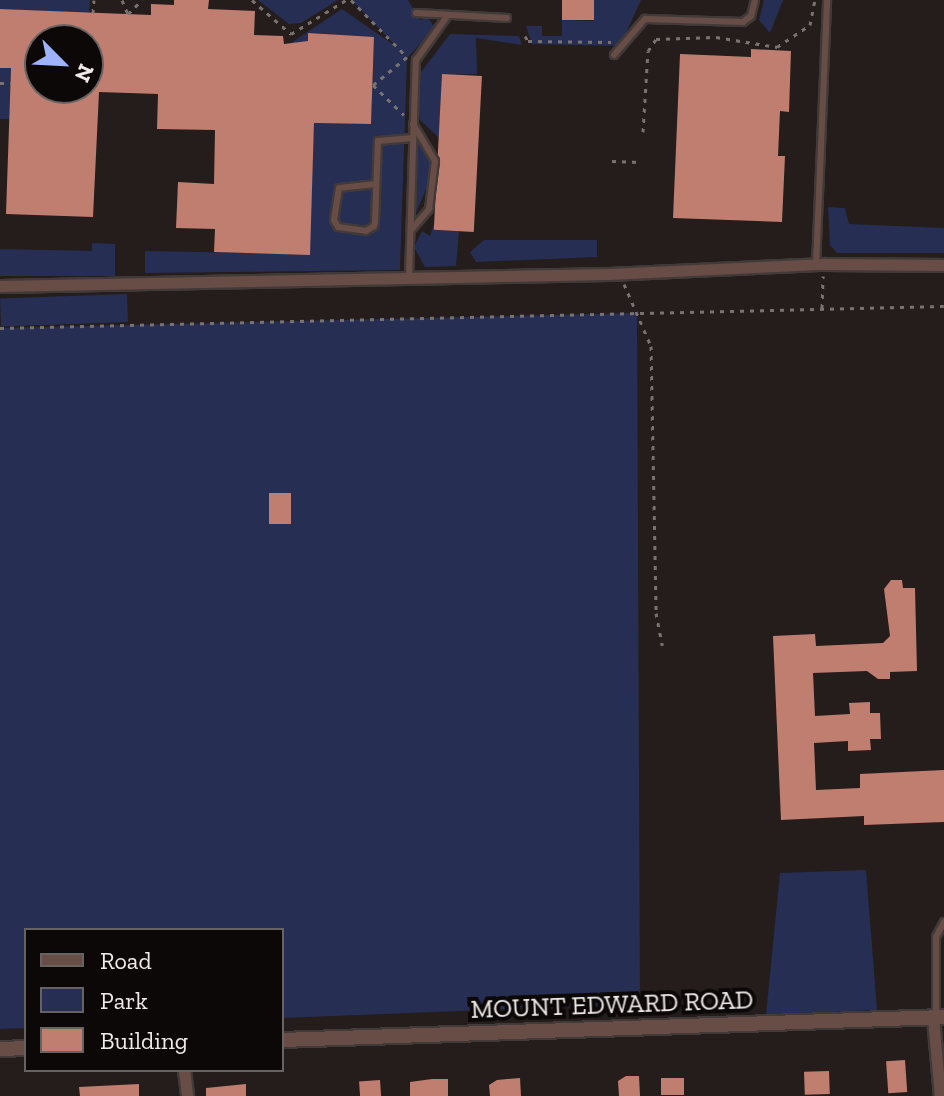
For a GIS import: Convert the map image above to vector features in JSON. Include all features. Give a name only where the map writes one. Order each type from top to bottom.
[{"type":"street","points":[[0,286],[944,265]]},
{"type":"street","points":[[938,1017],[940,1096]]},
{"type":"street","name":"MOUNT EDWARD ROAD","points":[[284,1040],[938,1017]]},
{"type":"street","points":[[0,1049],[24,1048]]},
{"type":"street","points":[[184,1072],[187,1096]]},
{"type":"lane","points":[[614,55],[645,19],[743,22],[751,16],[755,0]]},
{"type":"lane","points":[[819,269],[827,0]]},
{"type":"lane","points":[[416,13],[507,18]]},
{"type":"lane","points":[[409,277],[416,60],[448,15]]},
{"type":"lane","points":[[411,230],[429,209],[435,161],[413,124]]},
{"type":"lane","points":[[376,184],[339,188],[334,220],[338,227],[366,231],[374,226],[376,184],[378,141],[413,138]]},
{"type":"lane","points":[[938,1017],[936,937],[944,922]]},
{"type":"path","points":[[93,13],[94,0]]},
{"type":"path","points":[[122,0],[128,14],[142,0]]},
{"type":"path","points":[[252,0],[291,34],[349,0],[407,57],[373,85],[413,124]]},
{"type":"path","points":[[643,132],[648,51],[656,39],[716,37],[777,47],[810,25],[815,0]]},
{"type":"path","points":[[525,36],[528,41],[627,42]]},
{"type":"path","points":[[0,83],[11,83]]},
{"type":"path","points":[[612,161],[641,162]]},
{"type":"path","points":[[819,269],[822,308]]},
{"type":"path","points":[[622,272],[627,300],[637,313],[651,346],[656,613],[662,645]]},
{"type":"path","points":[[0,328],[432,322],[637,313],[944,306]]},
{"type":"green space","points":[[0,0],[90,0],[89,13],[0,9]]},
{"type":"green space","points":[[258,0],[338,0],[301,23],[289,24]]},
{"type":"green space","points":[[351,0],[408,0],[420,20],[428,18],[435,28],[407,58],[400,270],[145,273],[145,251],[309,254],[314,123],[371,124],[374,38],[308,33],[308,44],[291,43],[342,9],[398,48]]},
{"type":"green space","points":[[594,0],[641,0],[620,46],[532,44],[526,26],[542,26],[542,36],[562,36],[562,20],[593,21]]},
{"type":"green space","points":[[764,0],[783,0],[770,33],[759,20]]},
{"type":"green space","points":[[450,34],[519,36],[522,45],[476,38],[477,74],[442,75],[440,139],[417,117],[421,72]]},
{"type":"green space","points":[[0,68],[11,68],[9,119],[0,119]]},
{"type":"green space","points":[[418,135],[430,158],[431,178],[415,215]]},
{"type":"green space","points":[[828,207],[845,208],[849,224],[944,228],[944,253],[837,253],[830,245]]},
{"type":"green space","points":[[437,214],[437,230],[459,231],[456,266],[425,267],[414,247],[422,231],[430,236]]},
{"type":"green space","points":[[484,240],[597,240],[597,257],[476,262],[470,252]]},
{"type":"green space","points":[[92,243],[115,244],[115,276],[0,276],[0,249],[92,251]]},
{"type":"green space","points":[[127,294],[128,322],[1,326],[0,298]]},
{"type":"green space","points":[[637,313],[640,1004],[284,1018],[284,928],[24,928],[24,1028],[0,1029],[0,328]]},
{"type":"green space","points":[[866,870],[877,1010],[766,1015],[780,873]]},
{"type":"building","points":[[174,0],[209,0],[208,9],[255,11],[254,35],[283,36],[284,44],[308,41],[308,33],[374,37],[371,124],[314,123],[310,255],[214,252],[215,229],[176,228],[178,182],[214,184],[215,130],[157,129],[158,94],[104,92],[104,24],[24,24],[24,104],[98,104],[93,217],[6,214],[11,68],[0,68],[0,9],[151,15],[151,4],[174,5]]},
{"type":"building","points":[[562,0],[594,0],[594,20],[562,20]]},
{"type":"building","points":[[751,49],[791,51],[789,112],[780,111],[778,156],[785,156],[782,222],[673,218],[680,54],[751,57]]},
{"type":"building","points":[[442,74],[482,76],[474,232],[434,230]]},
{"type":"building","points":[[269,493],[291,493],[291,524],[269,524]]},
{"type":"building","points":[[891,580],[902,580],[903,588],[915,588],[917,671],[890,672],[890,679],[878,679],[867,671],[813,673],[815,716],[850,714],[849,703],[870,702],[870,713],[880,713],[881,739],[870,739],[871,750],[848,751],[848,741],[814,743],[816,790],[860,788],[860,774],[944,770],[944,822],[864,825],[864,816],[781,820],[773,636],[815,634],[816,646],[883,643],[890,636],[884,589]]},
{"type":"building","points":[[905,1060],[907,1092],[888,1093],[886,1061]]},
{"type":"building","points":[[829,1071],[830,1094],[805,1095],[804,1072]]},
{"type":"building","points":[[626,1076],[639,1076],[640,1096],[619,1096],[618,1081]]},
{"type":"building","points":[[520,1078],[521,1096],[490,1096],[489,1085],[497,1080]]},
{"type":"building","points":[[661,1078],[684,1078],[684,1095],[661,1095]]},
{"type":"building","points":[[448,1079],[448,1096],[410,1096],[410,1082]]},
{"type":"building","points":[[380,1080],[381,1096],[360,1096],[359,1081]]},
{"type":"building","points":[[139,1084],[139,1096],[80,1096],[79,1087]]},
{"type":"building","points":[[246,1084],[246,1096],[206,1096],[206,1088]]}]
